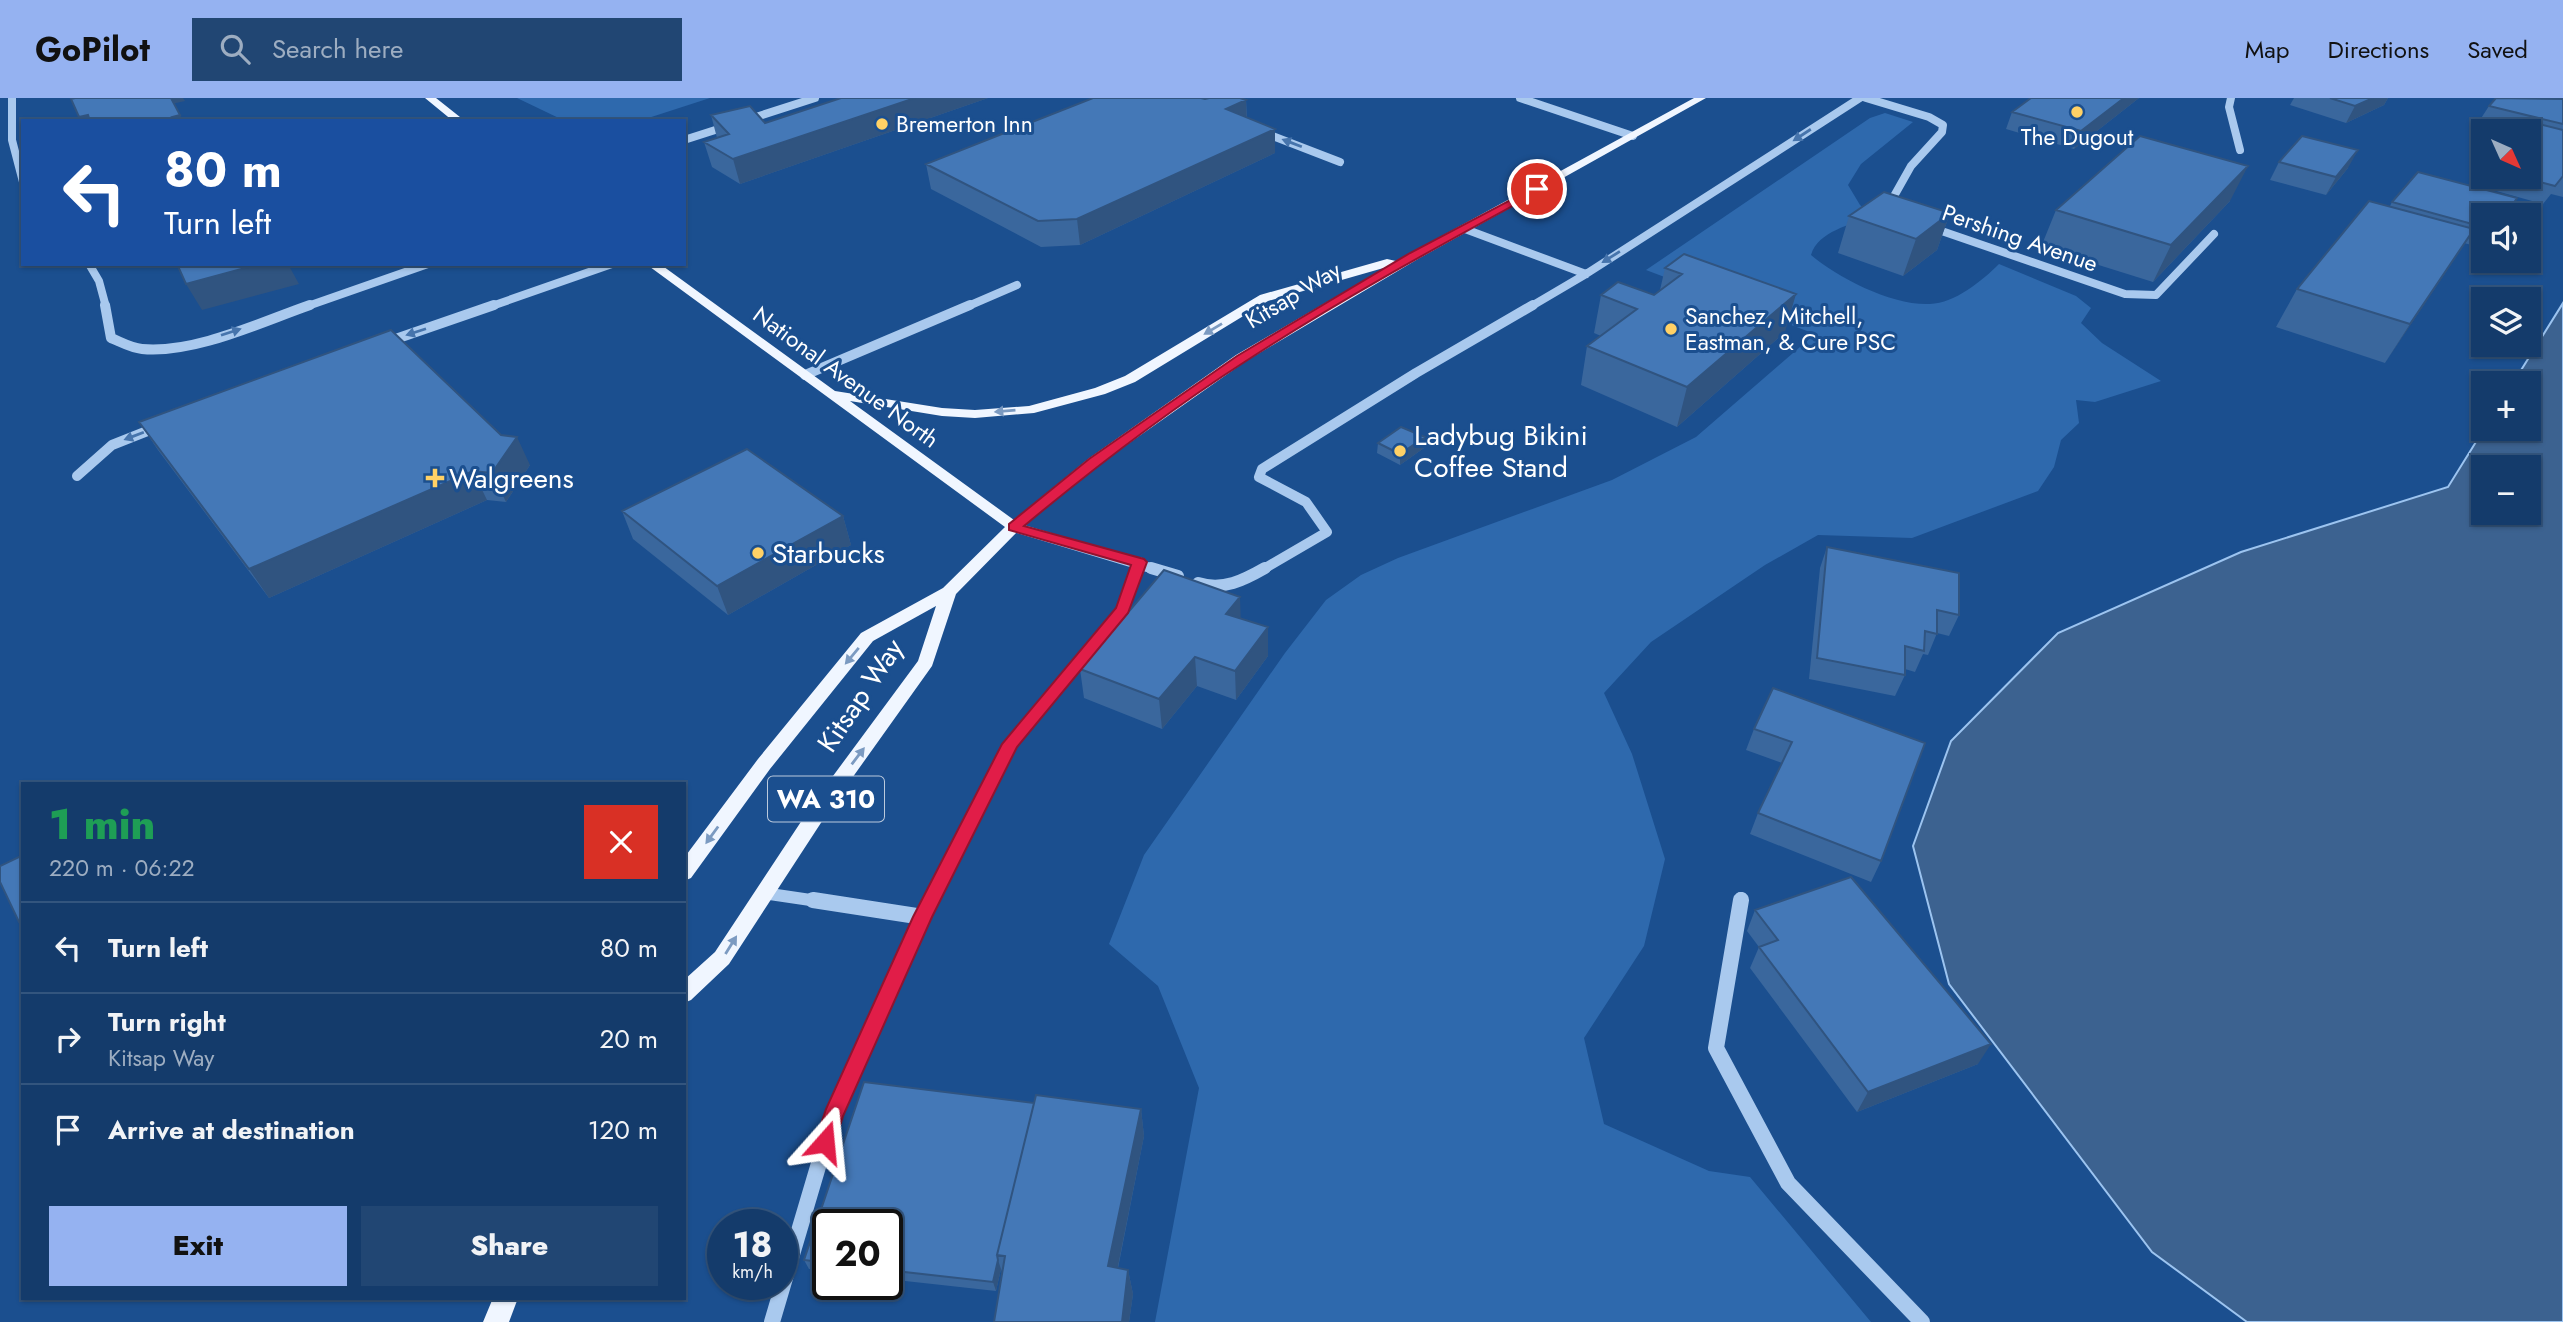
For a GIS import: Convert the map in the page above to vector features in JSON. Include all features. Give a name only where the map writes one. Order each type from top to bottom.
[{"type":"main road","points":[[430,98],[457,119]]},
{"type":"main road","name":"Kitsap Way","points":[[686,870],[764,764],[867,637],[949,592],[1014,527],[1093,462],[1241,358],[1414,256],[1701,98]]},
{"type":"main road","points":[[831,394],[942,412],[975,414],[1029,410],[1100,391],[1130,379],[1264,298],[1414,256]]},
{"type":"main road","name":"National Avenue North","points":[[655,266],[1014,527]]},
{"type":"main road","name":"Kitsap Way","points":[[686,992],[722,958],[822,804],[926,662],[949,592]]},
{"type":"main road","points":[[496,1322],[505,1300]]},
{"type":"street","points":[[12,98],[9,128],[12,153],[21,176]]},
{"type":"street","points":[[686,139],[815,98]]},
{"type":"street","points":[[1520,98],[1633,136]]},
{"type":"street","points":[[1014,527],[1139,562],[1211,587],[1243,581],[1327,532],[1306,502],[1259,477],[1262,469],[1416,373],[1586,274],[1860,98]]},
{"type":"street","points":[[1866,98],[1928,117],[1943,125],[1942,132],[1915,157],[1895,189],[1889,205],[1898,211]]},
{"type":"street","points":[[2231,98],[2229,107],[2240,150]]},
{"type":"street","name":"Pershing Avenue","points":[[1917,221],[2125,294],[2156,295],[2214,234]]},
{"type":"street","points":[[1465,229],[1586,274]]},
{"type":"street","points":[[90,266],[103,287],[103,305],[111,338],[138,349],[166,350],[223,335],[422,266]]},
{"type":"street","points":[[376,346],[606,266]]},
{"type":"street","points":[[805,375],[1017,285]]},
{"type":"street","points":[[77,476],[112,445],[174,421]]},
{"type":"street","points":[[772,1322],[833,1116],[923,917],[1010,744],[1123,610],[1139,562]]},
{"type":"street","points":[[762,893],[923,917]]},
{"type":"street","points":[[1741,898],[1716,1048],[1788,1183],[1922,1322]]},
{"type":"lane","points":[[1256,130],[1340,162]]},
{"type":"shaded area","points":[[517,98],[710,98],[645,119],[561,119]]},
{"type":"shaded area","points":[[1885,113],[1913,122],[1861,164],[1848,185],[1860,205],[1872,216],[1828,234],[1811,255],[1836,273],[1867,289],[1900,300],[1930,304],[1958,295],[1999,264],[2076,296],[2091,308],[2081,323],[2102,343],[2161,381],[2095,402],[2076,400],[2079,423],[2061,440],[2054,467],[2038,491],[1912,538],[1818,535],[1765,565],[1651,642],[1604,693],[1632,754],[1665,859],[1644,946],[1584,1038],[1604,1124],[1709,1171],[1750,1177],[1871,1322],[1155,1322],[1199,1088],[1158,986],[1109,944],[1144,855],[1285,653],[1326,600],[1361,575],[1398,558],[1612,480],[1696,437],[1815,334],[1646,270],[1870,118]]},
{"type":"shaded area","points":[[2563,303],[2563,1322],[2247,1322],[2152,1252],[1949,984],[1913,846],[1951,741],[2058,633],[2241,552],[2448,487],[2477,441],[2541,441],[2541,371],[2520,371],[2529,357],[2541,357],[2541,338]]},
{"type":"building","points":[[171,98],[180,115],[172,117],[174,119],[89,119],[88,115],[79,117],[71,99]]},
{"type":"building","points":[[841,98],[915,98],[733,159],[704,142],[729,134],[711,115],[750,106],[765,123]]},
{"type":"building","points":[[1093,98],[1240,98],[1246,100],[1226,109],[1275,129],[1077,219],[1038,221],[926,164]]},
{"type":"building","points":[[2031,98],[2124,98],[2081,131],[2012,112]]},
{"type":"building","points":[[2330,98],[2373,98],[2355,106]]},
{"type":"building","points":[[2496,98],[2563,99],[2563,124],[2489,106]]},
{"type":"building","points":[[2541,124],[2563,130],[2563,176],[2555,186],[2541,182]]},
{"type":"building","points":[[2140,136],[2248,166],[2171,245],[2056,210]]},
{"type":"building","points":[[2302,136],[2358,150],[2336,177],[2279,162]]},
{"type":"building","points":[[2418,172],[2471,186],[2471,189],[2483,189],[2517,198],[2514,203],[2471,203],[2471,224],[2392,202]]},
{"type":"building","points":[[1884,192],[1950,213],[1916,239],[1849,216]]},
{"type":"building","points":[[2369,201],[2471,228],[2471,233],[2410,324],[2297,289]]},
{"type":"building","points":[[1684,254],[1796,294],[1687,387],[1587,346],[1637,309],[1601,295],[1618,282],[1654,295],[1682,274],[1665,268]]},
{"type":"building","points":[[178,266],[253,266],[186,284]]},
{"type":"building","points":[[391,330],[501,435],[517,437],[492,473],[473,471],[249,569],[139,422]]},
{"type":"building","points":[[1401,427],[1425,437],[1400,454],[1378,443]]},
{"type":"building","points":[[747,449],[843,516],[717,586],[622,511]]},
{"type":"building","points":[[1827,547],[1959,573],[1959,615],[1937,610],[1937,634],[1925,631],[1924,651],[1905,646],[1905,675],[1817,658]]},
{"type":"building","points":[[1164,570],[1240,597],[1226,614],[1268,627],[1235,671],[1195,657],[1159,699],[1080,669]]},
{"type":"building","points":[[1773,688],[1925,743],[1881,861],[1758,813],[1792,742],[1754,729]]},
{"type":"building","points":[[21,856],[19,922],[0,882],[0,866]]},
{"type":"building","points":[[1851,877],[1991,1044],[1868,1092],[1759,947],[1778,940],[1755,910]]},
{"type":"building","points":[[864,1082],[1034,1103],[997,1255],[993,1282],[903,1272],[903,1209],[821,1209]]},
{"type":"building","points":[[1036,1095],[1141,1109],[1108,1266],[1128,1270],[1122,1322],[994,1322],[1005,1256],[997,1255]]},
{"type":"building","points":[[812,1236],[812,1261],[804,1260]]},
{"type":"place","name":"The Dugout","points":[[2077,112]]},
{"type":"place","name":"Bremerton Inn","points":[[882,124]]},
{"type":"place","name":"Sanchez, Mitchell, Eastman, & Cure PSC","points":[[1671,329]]},
{"type":"place","name":"Ladybug Bikini Coffee Stand","points":[[1400,451]]},
{"type":"place","name":"Walgreens","points":[[435,478]]},
{"type":"place","name":"Starbucks","points":[[758,553]]},
{"type":"route","points":[[825,1142],[833,1116],[923,917],[1010,744],[1123,610],[1139,562],[1014,527],[1093,462],[1241,358],[1414,256],[1537,189]]}]
